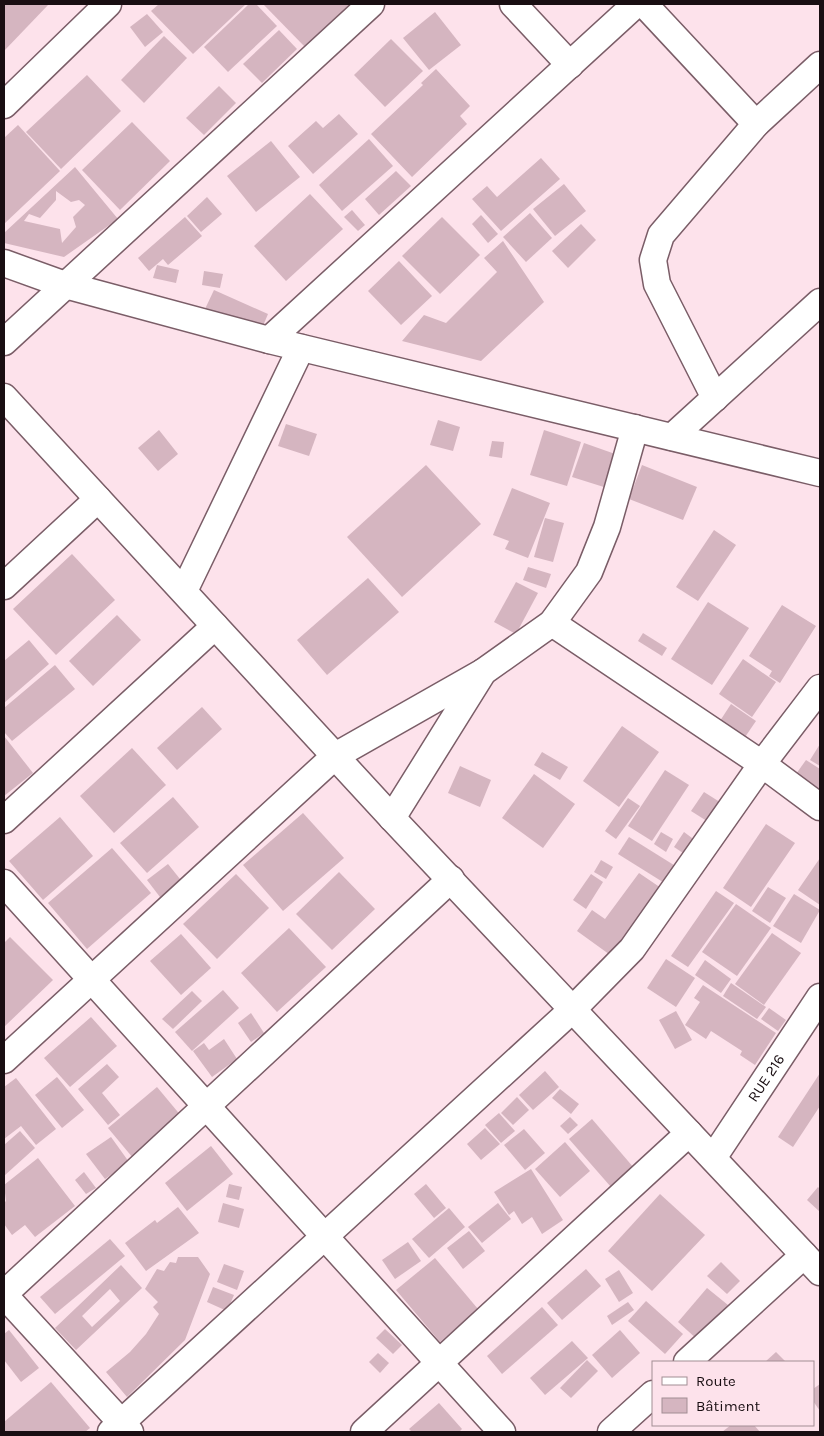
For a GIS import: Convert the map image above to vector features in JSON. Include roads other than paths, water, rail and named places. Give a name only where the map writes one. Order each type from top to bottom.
[{"type":"street","points":[[4,105],[108,4]]},
{"type":"street","points":[[4,342],[371,4]]},
{"type":"street","points":[[513,4],[570,65]]},
{"type":"street","points":[[269,340],[636,4]]},
{"type":"street","points":[[644,4],[756,124]]},
{"type":"street","points":[[716,398],[657,284],[653,260],[661,235],[756,124],[820,65]]},
{"type":"street","points":[[4,262],[65,286],[269,340],[820,473]]},
{"type":"street","points":[[672,437],[820,302]]},
{"type":"street","points":[[184,591],[301,348]]},
{"type":"street","points":[[4,397],[392,818],[812,1264],[689,1361]]},
{"type":"street","points":[[4,1060],[335,756],[483,672],[552,623],[589,572],[607,527],[635,428]]},
{"type":"street","points":[[4,586],[98,499]]},
{"type":"street","points":[[552,623],[762,764],[820,807]]},
{"type":"street","points":[[4,820],[215,626]]},
{"type":"street","points":[[392,818],[483,672]]},
{"type":"street","points":[[451,879],[4,1294],[121,1429],[324,1236],[573,1010],[632,949],[762,764],[820,688]]},
{"type":"street","points":[[4,883],[502,1432]]},
{"type":"street","name":"RUE 216","points":[[713,1158],[820,997]]},
{"type":"street","points":[[364,1432],[689,1133]]},
{"type":"street","points":[[611,1432],[652,1395]]}]
